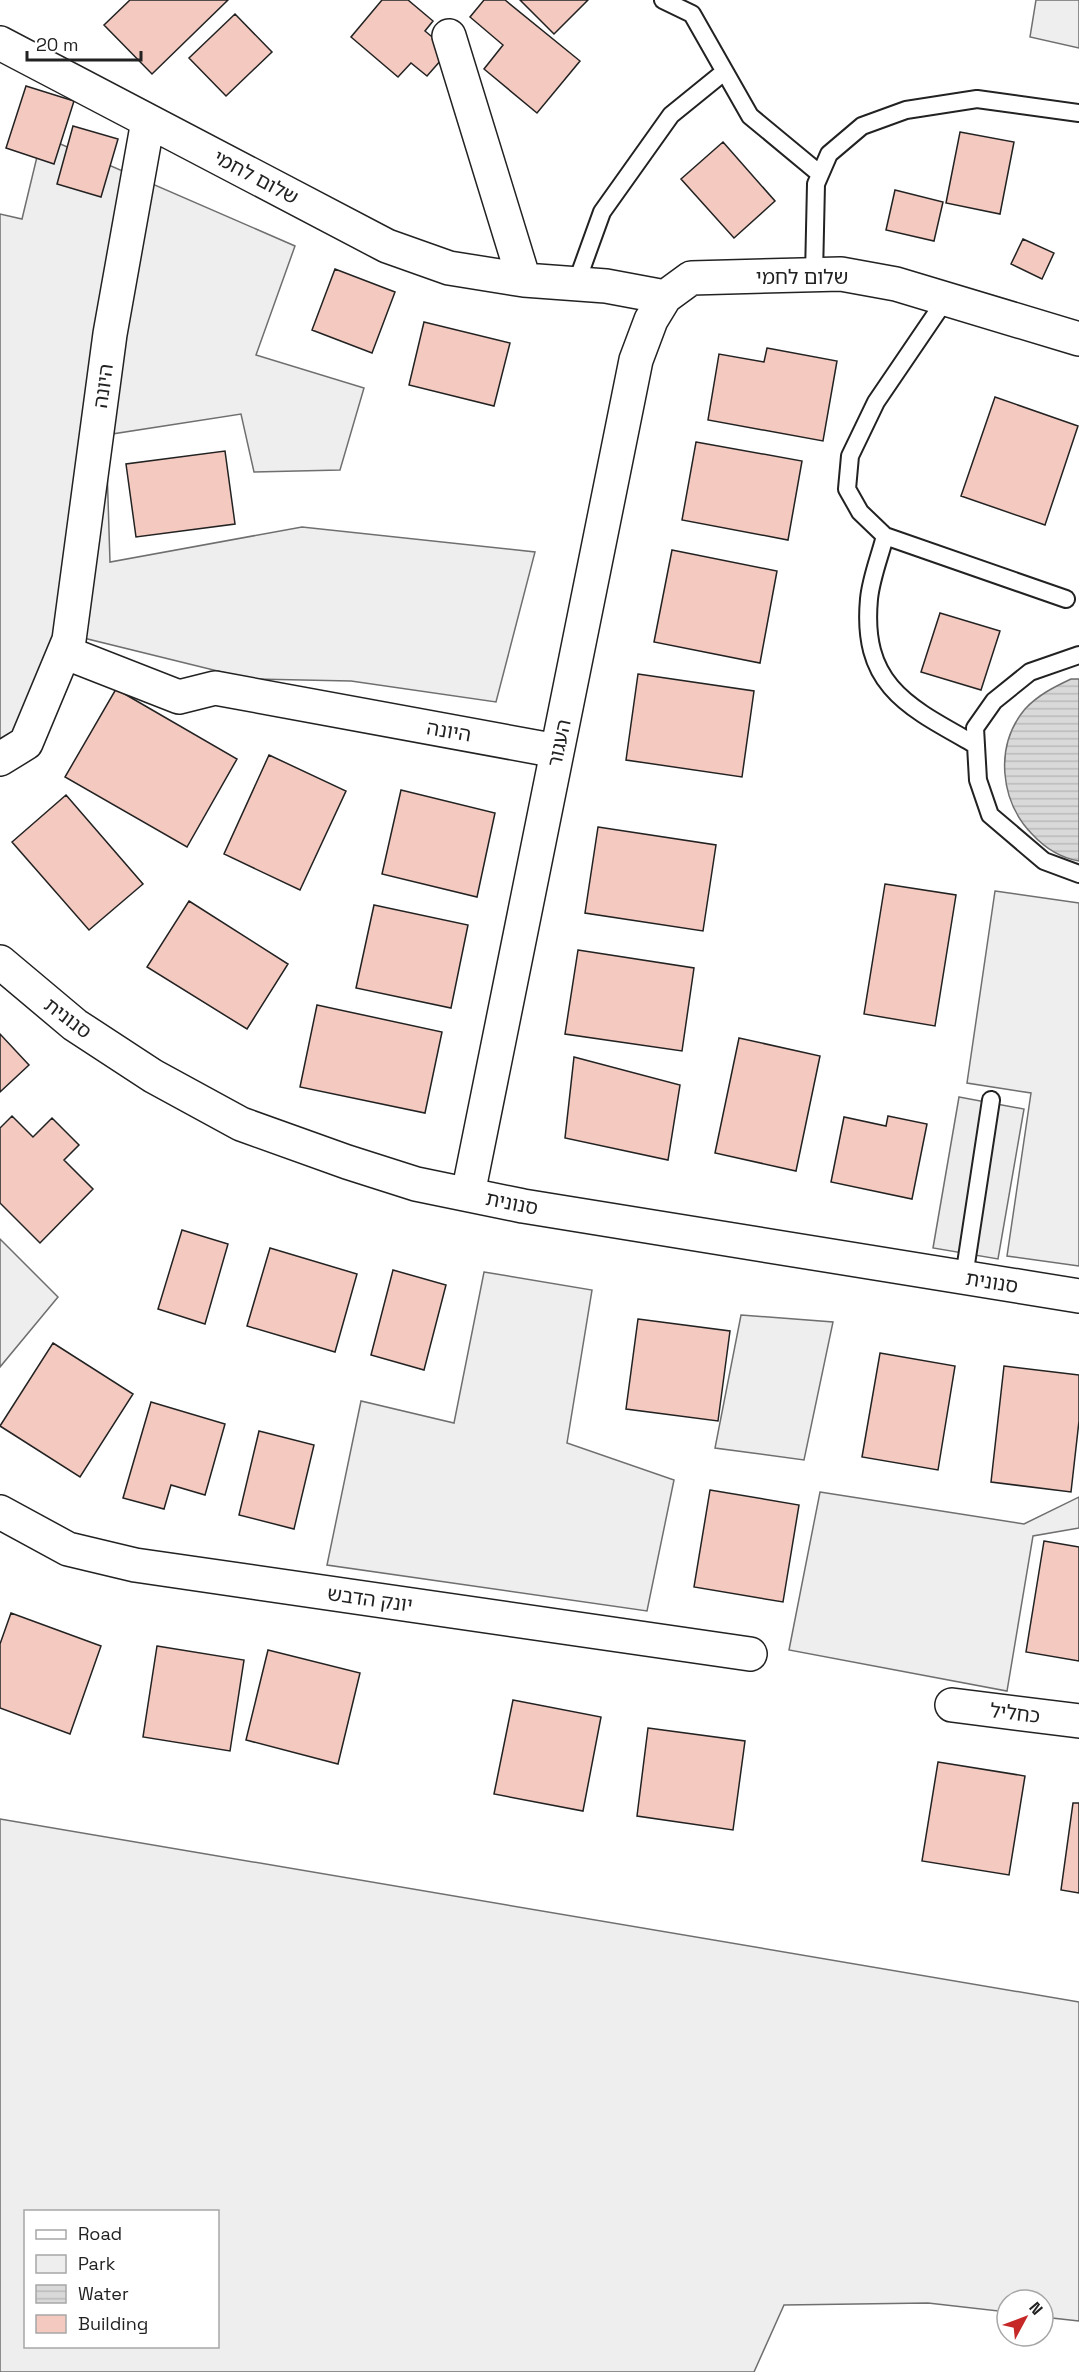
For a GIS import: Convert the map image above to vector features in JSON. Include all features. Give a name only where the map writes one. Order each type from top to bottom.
[{"type":"street","points":[[449,36],[524,280]]},
{"type":"street","name":"שלום לחמי","points":[[0,43],[387,246],[449,268],[524,280],[576,284],[665,297],[691,278],[841,274],[896,284],[1079,339]]},
{"type":"street","name":"היונה","points":[[0,759],[26,743],[69,640],[110,334],[148,121]]},
{"type":"street","name":"העגור","points":[[468,1194],[636,360],[651,320],[665,297]]},
{"type":"street","name":"היונה","points":[[64,652],[179,697],[215,688],[557,751]]},
{"type":"street","name":"סנונית","points":[[0,962],[75,1025],[153,1076],[241,1124],[416,1184],[523,1206],[1079,1296]]},
{"type":"street","name":"יונק הדבש","points":[[0,1512],[68,1550],[135,1564],[750,1654]]},
{"type":"street","name":"כחליל","points":[[951,1705],[1079,1721]]},
{"type":"lane","points":[[663,0],[692,14],[750,116],[820,174]]},
{"type":"lane","points":[[576,284],[602,212],[672,115],[724,72]]},
{"type":"lane","points":[[814,275],[816,184],[829,154],[862,126],[906,110],[977,99],[1079,113]]},
{"type":"lane","points":[[946,299],[876,402],[850,456],[847,489],[860,512],[885,536],[1066,599]]},
{"type":"lane","points":[[885,536],[869,597],[868,640],[880,676],[909,705],[976,745]]},
{"type":"lane","points":[[1079,656],[1030,672],[994,701],[975,728],[978,780],[990,816],[1044,861],[1079,874]]},
{"type":"lane","points":[[964,1277],[991,1100]]},
{"type":"green space","points":[[1036,0],[1079,0],[1079,48],[1030,37]]},
{"type":"green space","points":[[42,136],[295,246],[256,355],[364,388],[340,470],[254,472],[241,414],[106,435],[110,562],[302,527],[535,552],[496,702],[351,681],[250,679],[55,631],[0,763],[0,214],[22,219]]},
{"type":"green space","points":[[995,891],[1079,903],[1079,1266],[1007,1256],[1031,1093],[967,1083]]},
{"type":"green space","points":[[0,1239],[58,1297],[0,1367]]},
{"type":"green space","points":[[484,1272],[592,1290],[567,1443],[674,1480],[647,1611],[327,1565],[361,1401],[454,1423]]},
{"type":"green space","points":[[741,1315],[833,1322],[804,1460],[715,1448]]},
{"type":"green space","points":[[820,1492],[1024,1524],[1079,1497],[1079,1528],[1033,1536],[1007,1691],[789,1650]]},
{"type":"green space","points":[[0,1819],[1079,2002],[1079,2321],[1055,2318],[1055,2288],[995,2288],[995,2311],[928,2303],[784,2305],[754,2372],[0,2372]]},
{"type":"shaded area","points":[[959,1097],[1024,1109],[998,1259],[933,1248]]},
{"type":"water","points":[[1071,679],[1079,679],[1079,861],[1053,851],[1032,834],[1021,821],[1013,806],[1005,773],[1005,756],[1009,740],[1015,724],[1025,709],[1041,695]]},
{"type":"building","points":[[130,0],[228,0],[152,74],[104,25]]},
{"type":"building","points":[[382,0],[408,0],[433,21],[425,31],[449,51],[427,76],[411,63],[398,77],[351,37]]},
{"type":"building","points":[[484,0],[505,0],[580,61],[537,113],[484,69],[503,45],[470,17]]},
{"type":"building","points":[[520,0],[588,0],[554,34]]},
{"type":"building","points":[[235,14],[272,52],[226,96],[189,58]]},
{"type":"building","points":[[26,86],[74,101],[54,164],[6,148]]},
{"type":"building","points":[[73,126],[118,139],[101,197],[57,184]]},
{"type":"building","points":[[960,132],[1014,142],[1000,214],[946,203]]},
{"type":"building","points":[[723,142],[775,201],[734,238],[681,179]]},
{"type":"building","points":[[895,190],[943,202],[934,241],[886,230]]},
{"type":"building","points":[[1023,239],[1054,253],[1042,279],[1011,264]]},
{"type":"building","points":[[335,269],[395,292],[372,353],[312,330]]},
{"type":"building","points":[[424,322],[510,343],[494,406],[409,385]]},
{"type":"building","points":[[767,348],[837,361],[823,441],[708,420],[719,354],[764,362]]},
{"type":"building","points":[[995,397],[1078,426],[1045,525],[961,496]]},
{"type":"building","points":[[696,442],[802,461],[788,540],[682,520]]},
{"type":"building","points":[[225,451],[235,524],[136,537],[126,464]]},
{"type":"building","points":[[672,550],[777,571],[760,663],[654,642]]},
{"type":"building","points":[[940,613],[1000,631],[981,690],[921,672]]},
{"type":"building","points":[[638,674],[754,691],[742,777],[626,760]]},
{"type":"building","points":[[116,689],[237,759],[187,847],[65,777]]},
{"type":"building","points":[[269,755],[346,791],[300,890],[224,854]]},
{"type":"building","points":[[401,790],[495,813],[477,897],[382,874]]},
{"type":"building","points":[[66,795],[143,884],[89,930],[12,842]]},
{"type":"building","points":[[598,827],[716,845],[703,931],[585,913]]},
{"type":"building","points":[[885,884],[956,895],[935,1026],[864,1014]]},
{"type":"building","points":[[189,901],[288,964],[247,1029],[147,967]]},
{"type":"building","points":[[374,905],[468,925],[451,1008],[356,988]]},
{"type":"building","points":[[578,950],[694,968],[682,1051],[565,1034]]},
{"type":"building","points":[[317,1005],[442,1032],[425,1113],[300,1087]]},
{"type":"building","points":[[0,1034],[29,1065],[0,1092]]},
{"type":"building","points":[[739,1038],[820,1056],[796,1171],[715,1153]]},
{"type":"building","points":[[574,1057],[680,1085],[668,1160],[565,1138]]},
{"type":"building","points":[[12,1116],[33,1137],[52,1118],[79,1145],[64,1160],[93,1189],[40,1243],[0,1203],[0,1128]]},
{"type":"building","points":[[888,1116],[927,1124],[912,1199],[831,1182],[844,1117],[886,1126]]},
{"type":"building","points":[[182,1230],[228,1244],[205,1324],[158,1309]]},
{"type":"building","points":[[270,1248],[357,1274],[335,1352],[247,1326]]},
{"type":"building","points":[[393,1270],[446,1285],[424,1370],[371,1355]]},
{"type":"building","points":[[638,1319],[730,1331],[718,1421],[626,1409]]},
{"type":"building","points":[[53,1343],[133,1394],[80,1477],[0,1426]]},
{"type":"building","points":[[880,1353],[955,1366],[938,1470],[862,1457]]},
{"type":"building","points":[[1004,1366],[1079,1375],[1079,1421],[1071,1492],[991,1482]]},
{"type":"building","points":[[151,1402],[225,1424],[205,1495],[171,1485],[164,1509],[123,1498]]},
{"type":"building","points":[[259,1431],[314,1445],[294,1529],[239,1515]]},
{"type":"building","points":[[710,1490],[799,1505],[783,1602],[694,1587]]},
{"type":"building","points":[[1044,1541],[1079,1547],[1079,1661],[1026,1652]]},
{"type":"building","points":[[11,1613],[101,1646],[70,1734],[0,1708],[0,1644]]},
{"type":"building","points":[[157,1646],[244,1660],[230,1751],[143,1737]]},
{"type":"building","points":[[268,1650],[360,1673],[338,1764],[246,1740]]},
{"type":"building","points":[[513,1700],[601,1717],[583,1811],[494,1794]]},
{"type":"building","points":[[648,1728],[745,1741],[733,1830],[637,1816]]},
{"type":"building","points":[[938,1762],[1025,1776],[1009,1875],[922,1861]]},
{"type":"building","points":[[1073,1803],[1079,1803],[1079,1893],[1061,1890]]}]
